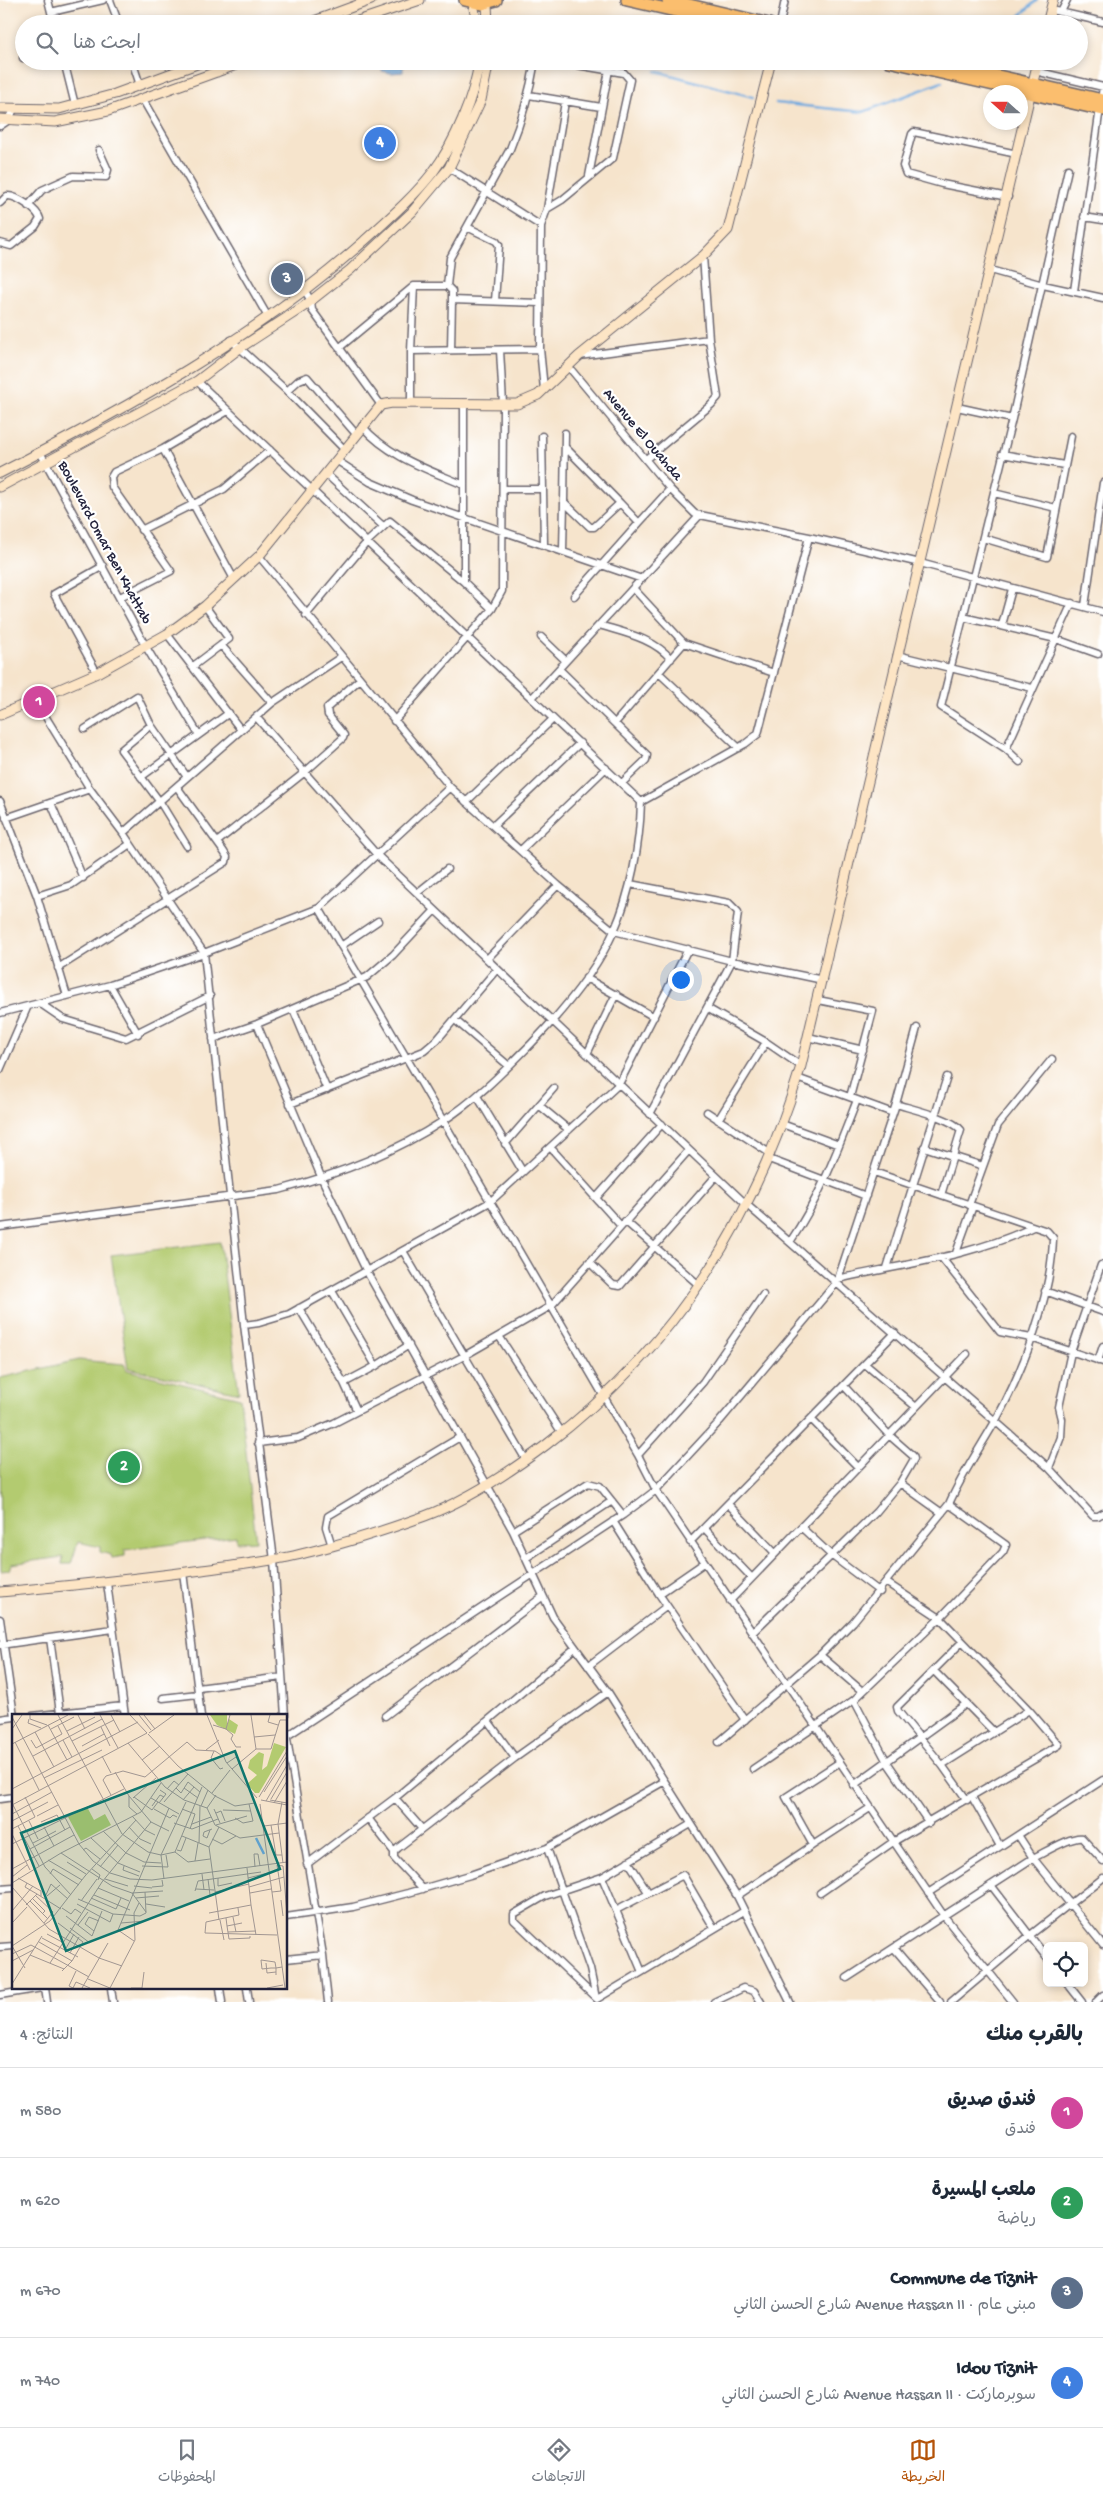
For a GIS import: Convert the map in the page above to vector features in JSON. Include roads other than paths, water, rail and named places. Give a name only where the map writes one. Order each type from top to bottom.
[{"type":"highway","points":[[627,0],[693,15]]},
{"type":"highway","points":[[668,0],[731,15]]},
{"type":"highway","points":[[469,2],[492,2]]},
{"type":"highway","points":[[936,70],[1031,88]]},
{"type":"highway","points":[[965,70],[1101,105]]},
{"type":"street","points":[[48,0],[52,15]]},
{"type":"street","points":[[51,12],[103,0]]},
{"type":"street","points":[[110,0],[115,15]]},
{"type":"street","points":[[330,15],[370,0]]},
{"type":"street","points":[[376,15],[420,0]]},
{"type":"street","points":[[782,15],[785,0]]},
{"type":"street","points":[[1050,15],[1053,0]]},
{"type":"street","points":[[1061,12],[1067,0]]},
{"type":"street","points":[[469,2],[474,15]]},
{"type":"street","points":[[490,15],[492,2]]},
{"type":"street","points":[[1051,10],[1074,15]]},
{"type":"street","points":[[1088,18],[1103,22]]},
{"type":"street","points":[[66,70],[75,106]]},
{"type":"street","points":[[135,70],[140,85]]},
{"type":"street","points":[[0,108],[51,110],[75,106],[180,70]]},
{"type":"street","points":[[5,120],[66,121],[143,100],[222,70]]},
{"type":"street","points":[[0,473],[163,384],[305,291],[375,231],[418,190],[433,172],[460,122],[473,89],[476,70]]},
{"type":"street","points":[[0,487],[196,381],[240,348],[309,306],[428,196],[449,168],[481,100],[487,70]]},
{"type":"street","points":[[447,286],[450,258],[510,149],[526,110],[533,70]]},
{"type":"street","points":[[547,209],[562,200],[613,158],[630,80],[624,73],[610,70],[601,107],[589,176]]},
{"type":"street","points":[[0,715],[97,673],[146,647],[205,606],[259,556],[313,491],[362,426],[381,405],[392,402],[503,404],[525,402],[544,389],[568,366],[703,256],[728,230],[769,70]]},
{"type":"street","points":[[0,1592],[106,1583],[274,1560],[332,1546],[427,1515],[487,1484],[526,1460],[562,1433],[604,1397],[636,1364],[681,1310],[699,1285],[747,1205],[770,1157],[801,1066],[823,980],[897,656],[1008,197],[1036,70]]},
{"type":"street","points":[[1050,70],[1103,87],[1074,291]]},
{"type":"street","points":[[529,95],[601,107]]},
{"type":"street","points":[[143,100],[268,316]]},
{"type":"street","points":[[544,389],[540,349],[541,226],[547,209],[565,102]]},
{"type":"street","points":[[0,126],[14,109]]},
{"type":"street","points":[[1008,197],[942,184],[906,174],[902,166],[914,132],[1017,154]]},
{"type":"street","points":[[28,206],[42,190],[73,176],[106,177],[108,170],[100,150]]},
{"type":"street","points":[[449,168],[541,226]]},
{"type":"street","points":[[1020,762],[1006,749],[941,707],[1012,419],[1068,169]]},
{"type":"street","points":[[0,203],[11,196],[28,206],[40,217],[35,227],[11,246],[0,243]]},
{"type":"street","points":[[1084,216],[1103,220]]},
{"type":"street","points":[[467,227],[496,241],[499,245],[495,301]]},
{"type":"street","points":[[646,459],[715,402],[718,393],[709,339],[703,256]]},
{"type":"street","points":[[990,270],[1043,285],[1103,298]]},
{"type":"street","points":[[339,348],[414,286],[447,286],[452,291],[451,350]]},
{"type":"street","points":[[411,403],[414,286]]},
{"type":"street","points":[[305,291],[309,306]]},
{"type":"street","points":[[297,297],[309,306],[381,405]]},
{"type":"street","points":[[452,300],[540,303]]},
{"type":"street","points":[[580,356],[709,339]]},
{"type":"street","points":[[231,340],[287,391],[344,449]]},
{"type":"street","points":[[411,351],[540,349]]},
{"type":"street","points":[[394,721],[468,638],[492,609],[502,591],[503,404],[500,350]]},
{"type":"street","name":"Avenue El Ouahda","points":[[568,366],[670,489],[689,509],[700,515]]},
{"type":"street","points":[[287,391],[299,380],[307,377],[356,434]]},
{"type":"street","points":[[196,381],[642,802]]},
{"type":"street","points":[[163,384],[170,396]]},
{"type":"street","points":[[464,404],[464,582]]},
{"type":"street","points":[[957,407],[1012,419]]},
{"type":"street","points":[[120,597],[171,571],[112,487],[111,477],[114,472],[163,448],[228,412]]},
{"type":"street","points":[[362,426],[374,440],[395,455],[464,485]]},
{"type":"street","points":[[564,433],[564,551]]},
{"type":"street","points":[[542,436],[544,544]]},
{"type":"street","points":[[983,538],[1047,557],[1071,436]]},
{"type":"street","points":[[564,447],[639,523]]},
{"type":"street","points":[[163,448],[234,579]]},
{"type":"street","points":[[142,530],[231,485],[270,450]]},
{"type":"street","name":"Boulevard Omar Ben Khattab","points":[[40,452],[146,647],[199,735]]},
{"type":"street","points":[[1002,454],[1064,465]]},
{"type":"street","points":[[336,460],[370,482],[463,518],[603,564],[642,579]]},
{"type":"street","points":[[326,474],[383,526]]},
{"type":"street","points":[[1085,606],[1103,483]]},
{"type":"street","points":[[503,489],[543,489]]},
{"type":"street","points":[[574,596],[670,489]]},
{"type":"street","points":[[994,493],[1056,508]]},
{"type":"street","points":[[564,502],[591,527],[620,503]]},
{"type":"street","points":[[532,698],[700,515],[809,537],[920,563],[1103,612]]},
{"type":"street","points":[[306,615],[367,542],[389,521],[393,522],[464,582],[492,609]]},
{"type":"street","points":[[642,802],[738,748],[755,738],[758,734],[809,537]]},
{"type":"street","points":[[259,556],[359,680],[450,787],[558,885],[614,931],[823,980]]},
{"type":"street","points":[[97,673],[54,594],[103,566]]},
{"type":"street","points":[[632,588],[684,643],[774,673]]},
{"type":"street","points":[[1002,625],[1012,588]]},
{"type":"street","points":[[1006,749],[1072,603]]},
{"type":"street","points":[[192,667],[229,637],[205,606]]},
{"type":"street","points":[[962,617],[1056,639],[1098,654]]},
{"type":"street","points":[[599,625],[651,642],[662,649],[671,659]]},
{"type":"street","points":[[167,634],[241,730]]},
{"type":"street","points":[[541,636],[566,661]]},
{"type":"street","points":[[614,723],[684,643]]},
{"type":"street","points":[[221,645],[272,704]]},
{"type":"street","points":[[897,656],[1032,688]]},
{"type":"street","points":[[123,833],[272,704],[341,657]]},
{"type":"street","points":[[559,669],[648,755],[646,760],[622,783]]},
{"type":"street","points":[[659,673],[738,748]]},
{"type":"street","points":[[217,842],[305,772],[344,737],[328,715],[327,708],[359,680]]},
{"type":"street","points":[[85,729],[135,696],[138,697],[151,725],[187,777]]},
{"type":"street","points":[[36,701],[90,789],[123,833],[204,953],[244,1325],[274,1560],[285,1714]]},
{"type":"street","points":[[141,778],[229,713]]},
{"type":"street","points":[[257,718],[378,856],[650,1114],[747,1205],[838,1281],[1049,1468],[1093,1516],[1103,1513]]},
{"type":"street","points":[[466,802],[554,719]]},
{"type":"street","points":[[151,725],[121,749],[160,802],[187,846]]},
{"type":"street","points":[[493,826],[580,744]]},
{"type":"street","points":[[521,850],[606,768]]},
{"type":"street","points":[[58,968],[169,900],[226,862],[227,857],[177,787]]},
{"type":"street","points":[[0,1013],[27,1008],[110,985],[204,953],[319,908],[378,856],[450,787]]},
{"type":"street","points":[[6,818],[90,789]]},
{"type":"street","points":[[0,800],[36,896],[67,996]]},
{"type":"street","points":[[0,1227],[279,1190],[322,1179],[395,1147],[443,1121],[477,1096],[553,1022],[586,978],[614,931],[630,884],[642,802]]},
{"type":"street","points":[[52,803],[82,878]]},
{"type":"street","points":[[36,896],[71,885],[130,844]]},
{"type":"street","points":[[417,893],[447,869]]},
{"type":"street","points":[[630,884],[730,903],[738,912],[732,960],[650,1114]]},
{"type":"street","points":[[487,959],[558,885]]},
{"type":"street","points":[[319,908],[638,1455],[656,1490],[786,1685],[817,1727],[854,1785],[944,1916],[1013,2002]]},
{"type":"street","points":[[213,1039],[293,1010],[361,980],[394,955],[435,910]]},
{"type":"street","points":[[341,946],[378,921]]},
{"type":"street","points":[[244,1325],[276,1319],[299,1308],[367,1272],[490,1202],[619,1084],[688,949]]},
{"type":"street","points":[[290,1104],[407,1059],[433,1044],[497,969]]},
{"type":"street","points":[[586,978],[654,1017]]},
{"type":"street","points":[[110,985],[138,1034]]},
{"type":"street","points":[[588,1054],[616,994]]},
{"type":"street","points":[[41,1004],[59,1017],[120,1038],[138,1034],[210,996]]},
{"type":"street","points":[[790,1242],[824,1180],[839,1145],[853,1099],[873,1011],[818,1000]]},
{"type":"street","points":[[0,1070],[27,1008]]},
{"type":"street","points":[[707,1008],[766,1042],[801,1066]]},
{"type":"street","points":[[293,1010],[327,1090]]},
{"type":"street","points":[[455,1020],[509,1066]]},
{"type":"street","points":[[257,1024],[322,1179],[367,1272],[513,1531],[553,1618],[608,1692],[663,1782],[737,1896],[790,2002]]},
{"type":"street","points":[[288,1735],[531,1573],[613,1521],[656,1490],[755,1382],[838,1281],[896,1104],[917,1028]]},
{"type":"street","points":[[808,1037],[863,1050]]},
{"type":"street","points":[[718,1120],[766,1042]]},
{"type":"street","points":[[956,1253],[982,1166],[998,1125],[1052,1059]]},
{"type":"street","points":[[887,1268],[947,1077]]},
{"type":"street","points":[[797,1078],[893,1113]]},
{"type":"street","points":[[506,1144],[554,1088]]},
{"type":"street","points":[[477,1096],[523,1172]]},
{"type":"street","points":[[896,1104],[958,1126],[962,1130],[941,1195]]},
{"type":"street","points":[[540,1106],[569,1130]]},
{"type":"street","points":[[707,1112],[770,1157],[866,1196]]},
{"type":"street","points":[[596,1198],[662,1124]]},
{"type":"street","points":[[782,1124],[839,1145]]},
{"type":"street","points":[[550,1147],[596,1198],[623,1224],[699,1285]]},
{"type":"street","points":[[924,1147],[982,1166]]},
{"type":"street","points":[[258,1442],[298,1438],[357,1411],[464,1356],[551,1306],[689,1150]]},
{"type":"street","points":[[719,1742],[820,1655],[854,1622],[949,1504],[959,1482],[995,1422],[1021,1370],[1045,1291],[1053,1238],[1047,1231],[874,1172]]},
{"type":"street","points":[[589,1262],[613,1284],[620,1286],[716,1176]]},
{"type":"street","points":[[838,1281],[1007,1240],[1033,1227]]},
{"type":"street","points":[[402,1251],[526,1460]]},
{"type":"street","points":[[941,1257],[993,1325],[1007,1334],[1031,1338],[1100,1361],[1103,1346]]},
{"type":"street","points":[[1049,1468],[1060,1437],[1062,1419],[1059,1406],[1071,1352],[1101,1265]]},
{"type":"street","points":[[332,1291],[376,1366]]},
{"type":"street","points":[[1045,1291],[1103,1312]]},
{"type":"street","points":[[638,1455],[703,1382],[763,1296]]},
{"type":"street","points":[[299,1308],[344,1382],[357,1411]]},
{"type":"street","points":[[690,1542],[895,1333]]},
{"type":"street","points":[[499,1336],[562,1433]]},
{"type":"street","points":[[344,1382],[376,1366],[409,1345]]},
{"type":"street","points":[[730,1601],[967,1354]]},
{"type":"street","points":[[865,1364],[916,1407]]},
{"type":"street","points":[[752,1633],[876,1512],[900,1482],[914,1459],[844,1386]]},
{"type":"street","points":[[811,1419],[858,1467]]},
{"type":"street","points":[[332,1546],[326,1527],[328,1516],[460,1437]]},
{"type":"street","points":[[900,1482],[942,1513]]},
{"type":"street","points":[[513,1531],[588,1483],[600,1486],[622,1515]]},
{"type":"street","points":[[526,1558],[612,1501]]},
{"type":"street","points":[[728,1504],[775,1553]]},
{"type":"street","points":[[753,1769],[854,1700],[940,1618],[1006,1547],[949,1504]]},
{"type":"street","points":[[613,1521],[659,1594],[744,1720]]},
{"type":"street","points":[[801,1527],[831,1555],[880,1592]]},
{"type":"street","points":[[704,1528],[752,1578]]},
{"type":"street","points":[[659,1594],[704,1562]]},
{"type":"street","points":[[183,1572],[201,1714]]},
{"type":"street","points":[[106,1583],[124,1714]]},
{"type":"street","points":[[820,1893],[893,1842],[1059,1745],[1029,1710],[940,1618],[887,1583]]},
{"type":"street","points":[[385,1716],[542,1597]]},
{"type":"street","points":[[588,1666],[667,1606]]},
{"type":"street","points":[[0,1619],[2,1644],[14,1714]]},
{"type":"street","points":[[2,1644],[113,1629]]},
{"type":"street","points":[[50,1638],[60,1714],[91,1713],[123,1706]]},
{"type":"street","points":[[962,1642],[897,1707],[970,1798],[1000,1846]]},
{"type":"street","points":[[306,1864],[396,1798],[575,1648]]},
{"type":"street","points":[[820,1655],[862,1691]]},
{"type":"street","points":[[934,1671],[993,1731]]},
{"type":"street","points":[[163,1698],[282,1677]]},
{"type":"street","points":[[394,1852],[515,1758],[608,1692]]},
{"type":"street","points":[[854,1700],[887,1762],[928,1822]]},
{"type":"street","points":[[854,1785],[966,1704]]},
{"type":"street","points":[[942,1765],[1029,1710]]},
{"type":"street","points":[[489,1722],[515,1758]]},
{"type":"street","points":[[288,1749],[306,1864],[323,1955],[328,2002]]},
{"type":"street","points":[[813,1845],[786,1796],[840,1762]]},
{"type":"street","points":[[928,1893],[1103,1780]]},
{"type":"street","points":[[288,1917],[352,1907],[423,1889],[547,1848],[663,1782]]},
{"type":"street","points":[[396,1798],[422,1830]]},
{"type":"street","points":[[737,1896],[870,1808]]},
{"type":"street","points":[[368,1818],[394,1852],[394,1858],[423,1889]]},
{"type":"street","points":[[597,2001],[514,1920],[514,1914],[540,1899],[602,1876],[691,1824]]},
{"type":"street","points":[[1018,1835],[1033,1858],[1103,1945]]},
{"type":"street","points":[[847,1978],[1033,1858],[1079,1837],[1084,1839],[1103,1861]]},
{"type":"street","points":[[547,1848],[590,1969],[597,2001]]},
{"type":"street","points":[[628,1861],[648,1892]]},
{"type":"street","points":[[616,1910],[680,1875],[686,1876],[714,1928]]},
{"type":"street","points":[[602,1876],[642,1972]]},
{"type":"street","points":[[950,2002],[1029,1936],[1103,1878]]},
{"type":"street","points":[[991,1885],[1043,1953]]},
{"type":"street","points":[[597,2001],[744,1911]]},
{"type":"street","points":[[894,1948],[940,2002]]},
{"type":"street","points":[[288,1959],[323,1955]]},
{"type":"street","points":[[1070,1987],[1082,2002]]},
{"type":"street","points":[[714,2002],[743,1988],[754,1991],[761,2002]]},
{"type":"street","points":[[0,1995],[31,1990]]},
{"type":"street","points":[[1096,2002],[1103,1995]]},
{"type":"water","points":[[403,70],[403,72],[391,73],[382,71]]},
{"type":"waterway","points":[[1021,15],[1037,0]]},
{"type":"waterway","points":[[656,71],[753,97]]},
{"type":"waterway","points":[[776,103],[863,112],[942,82]]},
{"type":"place","name":"Idou Tiznit","points":[[380,143]]},
{"type":"place","name":"Commune de Tiznit","points":[[287,279]]},
{"type":"place","name":"فندق صديق","points":[[39,702]]},
{"type":"place","name":"ملعب المسيرة","points":[[124,1467]]}]
